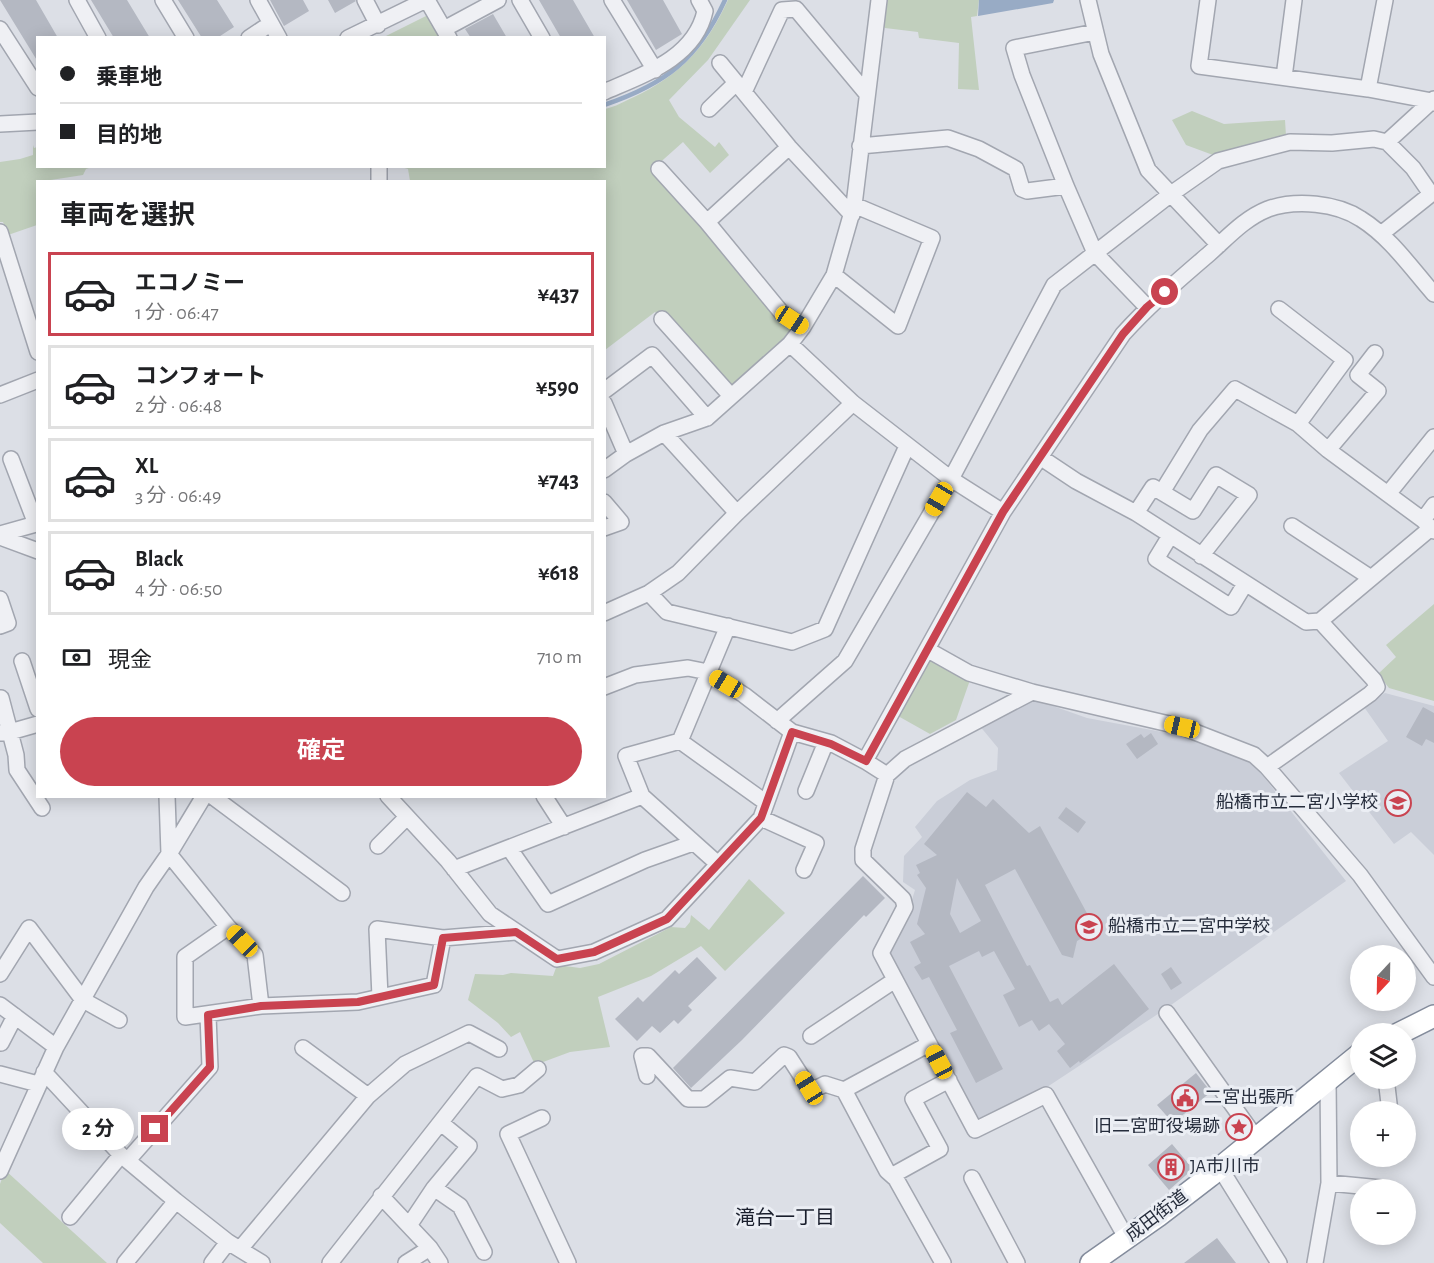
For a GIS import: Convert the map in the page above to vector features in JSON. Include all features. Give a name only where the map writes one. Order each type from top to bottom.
[{"type":"highway","points":[[1416,1025],[1434,1016]]},
{"type":"highway","name":"成田街道","points":[[1091,1263],[1127,1239],[1220,1168],[1350,1062]]},
{"type":"street","points":[[77,0],[97,36]]},
{"type":"street","points":[[163,0],[185,36]]},
{"type":"street","points":[[256,36],[274,31],[258,0]]},
{"type":"street","points":[[364,0],[378,25]]},
{"type":"street","points":[[353,36],[378,25],[402,6],[427,0],[446,33],[498,0]]},
{"type":"street","points":[[520,0],[541,36]]},
{"type":"street","points":[[612,0],[655,70]]},
{"type":"street","points":[[606,92],[655,70],[688,44],[703,20],[705,12],[699,0]]},
{"type":"street","points":[[1088,0],[1101,54],[1148,170],[1219,245]]},
{"type":"street","points":[[1208,0],[1199,66],[1368,89],[1433,101]]},
{"type":"street","points":[[1284,77],[1294,0]]},
{"type":"street","points":[[1368,89],[1385,0]]},
{"type":"street","points":[[606,469],[626,454],[664,433],[707,418],[790,344],[803,327],[834,275],[853,210],[875,4]]},
{"type":"street","points":[[709,109],[740,88],[782,10],[796,9],[867,94]]},
{"type":"street","points":[[0,29],[36,85]]},
{"type":"street","points":[[1095,32],[1014,48],[1022,75],[1095,253],[1147,307]]},
{"type":"street","points":[[720,63],[789,147],[853,210],[933,238],[898,326],[834,275]]},
{"type":"street","points":[[1387,142],[1433,101]]},
{"type":"street","points":[[0,124],[36,122]]},
{"type":"street","points":[[860,146],[948,138],[979,148],[1016,169],[1022,189],[1026,191],[1066,186]]},
{"type":"street","points":[[777,721],[845,661],[951,478],[1054,285],[1218,161],[1290,142],[1332,143],[1374,139],[1387,142],[1413,168],[1432,198],[1381,234]]},
{"type":"street","points":[[707,222],[789,147]]},
{"type":"street","points":[[659,169],[707,222],[781,312],[803,327]]},
{"type":"street","points":[[866,761],[1003,512],[1123,334],[1147,307],[1242,224],[1269,209],[1300,204],[1344,211],[1361,219],[1381,234],[1434,294]]},
{"type":"street","points":[[0,232],[5,263],[36,347]]},
{"type":"street","points":[[1279,309],[1345,360],[1298,424]]},
{"type":"street","points":[[662,319],[731,396]]},
{"type":"street","points":[[790,344],[853,403],[907,446],[1003,512]]},
{"type":"street","points":[[1328,450],[1378,392],[1358,375],[1375,353]]},
{"type":"street","points":[[606,390],[652,355],[707,418]]},
{"type":"street","points":[[0,395],[36,381]]},
{"type":"street","points":[[1162,492],[1200,430],[1235,389],[1298,424],[1328,450],[1429,526]]},
{"type":"street","points":[[606,612],[649,593],[678,573],[737,513],[853,403]]},
{"type":"street","points":[[606,408],[626,454]]},
{"type":"street","points":[[664,433],[737,513]]},
{"type":"street","points":[[1388,494],[1434,437]]},
{"type":"street","points":[[649,593],[667,612],[792,642],[825,629],[907,446]]},
{"type":"street","points":[[1040,457],[1076,481],[1136,513],[1306,622],[1320,621],[1429,526],[1434,505]]},
{"type":"street","points":[[0,536],[36,524],[11,459]]},
{"type":"street","points":[[1136,513],[1153,487],[1193,511],[1216,475],[1249,495],[1201,556]]},
{"type":"street","points":[[606,504],[621,522],[606,527]]},
{"type":"street","points":[[1292,526],[1371,578]]},
{"type":"street","points":[[0,536],[36,550]]},
{"type":"street","points":[[1170,536],[1156,559],[1231,607],[1245,584]]},
{"type":"street","points":[[0,599],[8,623],[0,626]]},
{"type":"street","points":[[1267,766],[1377,687],[1374,680],[1320,621]]},
{"type":"street","points":[[680,741],[728,626]]},
{"type":"street","points":[[928,650],[969,673],[1032,692],[1182,727],[1254,755],[1267,766],[1360,875],[1434,977]]},
{"type":"street","points":[[22,661],[36,703]]},
{"type":"street","points":[[606,686],[635,675],[688,668],[708,672],[744,695],[792,732],[826,742],[866,761],[887,776]]},
{"type":"street","points":[[1032,692],[905,759],[887,776],[863,849],[863,860],[903,899],[905,907],[881,953],[975,1130],[1046,1095],[1127,1239]]},
{"type":"street","points":[[1,698],[5,733],[16,755],[17,770],[42,808]]},
{"type":"street","points":[[5,733],[36,725]]},
{"type":"street","points":[[390,798],[454,869],[490,914],[557,959],[594,952],[667,919],[761,818],[792,732]]},
{"type":"street","points":[[680,741],[626,756],[642,796],[718,864]]},
{"type":"street","points":[[680,741],[765,802]]},
{"type":"street","points":[[806,791],[826,742]]},
{"type":"street","points":[[454,869],[642,796]]},
{"type":"street","points":[[167,798],[170,854],[228,927],[255,955],[261,1006]]},
{"type":"street","points":[[0,1171],[56,1047],[146,887],[170,854],[203,798]]},
{"type":"street","points":[[215,798],[342,893]]},
{"type":"street","points":[[545,798],[564,827]]},
{"type":"street","points":[[378,846],[407,817]]},
{"type":"street","points":[[761,818],[816,843],[804,870]]},
{"type":"street","points":[[508,848],[548,904],[645,860],[693,843]]},
{"type":"street","points":[[228,927],[184,957],[185,1017],[261,1006],[358,1002],[434,985],[443,938]]},
{"type":"street","points":[[0,974],[29,928],[83,999],[119,1020]]},
{"type":"street","points":[[380,997],[377,929],[443,938],[516,932]]},
{"type":"street","points":[[811,1036],[895,980]]},
{"type":"street","points":[[0,1005],[56,1047]]},
{"type":"street","points":[[1167,1013],[1256,1138]]},
{"type":"street","points":[[70,1217],[210,1067],[208,1015]]},
{"type":"street","points":[[1,1043],[15,1016]]},
{"type":"street","points":[[212,1263],[234,1246],[368,1096],[405,1064],[469,1034],[499,1049]]},
{"type":"street","points":[[844,1090],[929,1044]]},
{"type":"street","points":[[303,1048],[368,1096]]},
{"type":"street","points":[[647,1076],[642,1056],[648,1056],[688,1099],[704,1099],[730,1078],[755,1082],[784,1055],[789,1057],[809,1088],[813,1090],[825,1084],[844,1090],[887,1171],[896,1179],[943,1263]]},
{"type":"street","points":[[330,1263],[477,1076],[502,1089],[519,1085],[538,1069]]},
{"type":"street","points":[[0,1074],[41,1078],[124,1157],[176,1201],[234,1246],[262,1263]]},
{"type":"street","points":[[893,1175],[940,1149],[913,1100],[949,1080]]},
{"type":"street","points":[[1316,1263],[1329,1183],[1328,1080]]},
{"type":"street","points":[[542,1118],[508,1134],[568,1263]]},
{"type":"street","points":[[410,1224],[434,1188],[469,1146],[441,1123]]},
{"type":"street","points":[[1220,1168],[1279,1263]]},
{"type":"street","points":[[972,1178],[1017,1263]]},
{"type":"street","points":[[1329,1183],[1350,1185]]},
{"type":"street","points":[[434,1188],[460,1206],[484,1252]]},
{"type":"street","points":[[381,1196],[410,1224],[440,1263]]},
{"type":"street","points":[[125,1263],[176,1201]]},
{"type":"street","points":[[406,1263],[430,1248]]},
{"type":"shaded area","name":"船橋市立二宮小学校","points":[[1385,693],[1434,706],[1434,855],[1411,832],[1394,844],[1339,773],[1388,741],[1364,707]]},
{"type":"shaded area","name":"船橋市立二宮中学校","points":[[1036,700],[1087,718],[1184,736],[1252,762],[1346,881],[1164,1010],[1041,1091],[979,1122],[885,952],[911,903],[915,890],[903,882],[904,856],[922,837],[915,827],[937,801],[970,780],[997,770],[998,748],[979,725]]},
{"type":"green space","points":[[728,0],[750,0],[708,60],[669,100],[679,117],[715,147],[719,142],[729,155],[710,173],[683,142],[655,167],[798,333],[731,396],[655,312],[606,349],[606,180],[410,180],[408,169],[404,168],[606,168],[606,109],[651,88],[679,69],[691,58],[720,17]]},
{"type":"green space","points":[[885,0],[979,0],[977,16],[971,17],[979,90],[958,89],[959,43],[919,38],[918,32],[885,28],[881,24]]},
{"type":"green space","points":[[428,15],[440,36],[386,36]]},
{"type":"green space","points":[[1192,111],[1224,124],[1285,120],[1286,136],[1213,155],[1186,145],[1172,120]]},
{"type":"green space","points":[[33,145],[36,147],[36,168],[89,168],[83,175],[36,180],[36,225],[8,235],[3,222],[0,222],[0,162],[33,155]]},
{"type":"green space","points":[[1434,604],[1434,701],[1389,688],[1378,674],[1396,657],[1386,645]]},
{"type":"green space","points":[[933,660],[970,680],[956,720],[930,734],[898,716],[927,662]]},
{"type":"green space","points":[[749,879],[785,913],[725,971],[701,946],[651,976],[598,997],[610,1047],[570,1052],[535,1065],[520,1032],[511,1037],[498,1023],[468,1000],[475,974],[511,973],[553,976],[557,965],[580,968],[599,964],[671,927],[685,928],[690,922],[691,915],[709,930]]},
{"type":"green space","points":[[5,1170],[107,1263],[43,1263],[0,1223],[0,1184]]},
{"type":"water","points":[[979,0],[1054,0],[1053,3],[978,16]]},
{"type":"building","points":[[0,0],[36,0],[57,36],[36,36],[36,59]]},
{"type":"building","points":[[91,0],[127,0],[149,36],[113,36]]},
{"type":"building","points":[[178,0],[217,0],[234,27],[220,36],[201,36]]},
{"type":"building","points":[[270,0],[303,0],[309,11],[284,26]]},
{"type":"building","points":[[328,0],[355,0],[356,1],[335,13]]},
{"type":"building","points":[[539,0],[573,0],[594,36],[560,36]]},
{"type":"building","points":[[627,0],[663,0],[682,34],[656,50]]},
{"type":"building","points":[[493,14],[506,36],[470,36],[465,29]]},
{"type":"building","points":[[1423,707],[1434,713],[1434,743],[1426,739],[1422,746],[1406,737]]},
{"type":"building","points":[[1151,733],[1158,744],[1137,759],[1126,744],[1141,734],[1144,738]]},
{"type":"building","points":[[967,792],[986,807],[993,799],[1029,833],[1040,826],[1096,930],[1077,941],[1073,958],[1062,955],[1015,869],[985,885],[1027,966],[1030,965],[1050,1002],[1058,998],[1062,1005],[1114,964],[1149,1009],[1080,1063],[1079,1061],[1070,1068],[1057,1051],[1065,1044],[1049,1024],[1039,1031],[1032,1020],[1019,1027],[1003,995],[1015,989],[994,951],[982,957],[979,951],[949,966],[1003,1069],[976,1083],[950,1033],[957,1030],[929,977],[922,980],[914,967],[921,963],[910,942],[925,934],[917,924],[926,888],[917,875],[920,873],[916,865],[937,855],[924,844]],"holes":[[[957,878],[981,921],[960,933],[950,914]]]},
{"type":"building","points":[[1066,807],[1086,822],[1078,833],[1058,818]]},
{"type":"building","points":[[863,876],[885,898],[866,917],[864,915],[742,1040],[691,1088],[673,1068]]},
{"type":"building","points":[[697,957],[717,978],[688,1006],[692,1010],[678,1024],[674,1020],[660,1033],[652,1026],[637,1041],[615,1019],[638,997],[643,1002],[675,970],[679,974]]},
{"type":"building","points":[[1171,967],[1182,983],[1171,990],[1161,974]]},
{"type":"building","points":[[1196,1073],[1211,1092],[1173,1123],[1157,1105]]},
{"type":"building","name":"JA市川市","points":[[1172,1144],[1193,1169],[1169,1190],[1148,1165]]},
{"type":"building","points":[[1217,1238],[1236,1263],[1184,1263]]},
{"type":"waterway","points":[[606,104],[645,88],[678,67],[691,54],[715,21],[725,0]]},
{"type":"place","name":"船橋市立二宮小学校","points":[[1398,803]]},
{"type":"place","name":"船橋市立二宮中学校","points":[[1089,927]]},
{"type":"place","name":"二宮出張所","points":[[1185,1098]]},
{"type":"place","name":"旧二宮町役場跡","points":[[1239,1127]]},
{"type":"place","name":"JA市川市","points":[[1171,1167]]},
{"type":"district","name":"滝台一丁目","points":[[785,1218]]},
{"type":"route","points":[[155,1129],[210,1067],[208,1015],[261,1006],[358,1002],[434,985],[443,938],[516,932],[557,959],[594,952],[667,919],[761,818],[792,732],[831,744],[866,761],[1003,512],[1123,334],[1147,307],[1165,292]]}]
